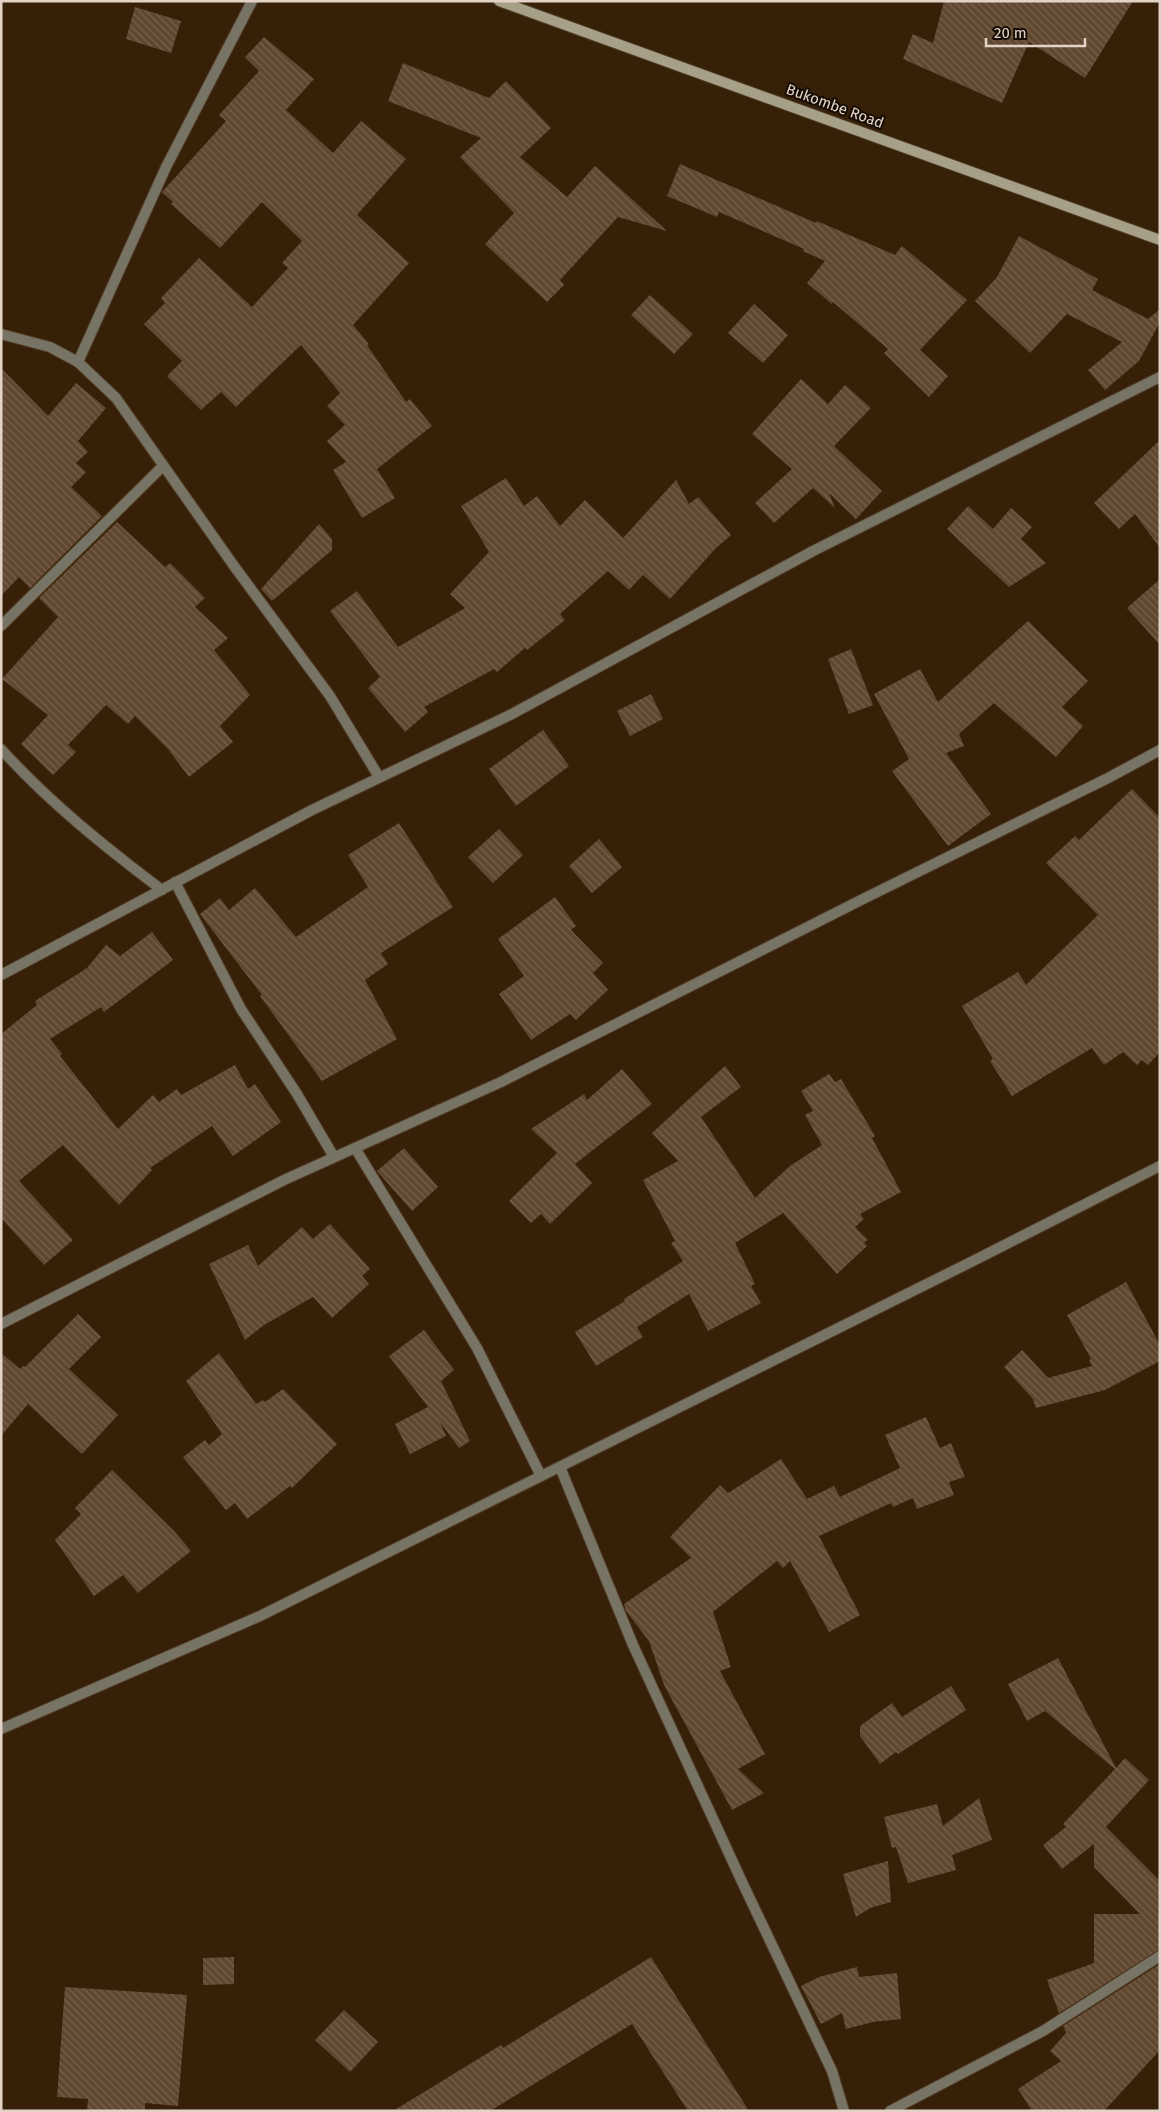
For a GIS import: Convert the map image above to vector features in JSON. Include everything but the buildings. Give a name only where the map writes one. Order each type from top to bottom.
[{"type":"main road","name":"Bukombe Road","points":[[499,1],[1160,240]]},
{"type":"street","points":[[78,362],[166,167],[252,1]]},
{"type":"street","points":[[1,334],[50,347],[78,362],[116,398],[234,566],[330,696],[379,778]]},
{"type":"street","points":[[1,975],[312,810],[510,715],[813,550],[1160,377]]},
{"type":"street","points":[[1,626],[163,466]]},
{"type":"street","points":[[1,749],[62,810],[115,855],[162,890]]},
{"type":"street","points":[[1,1324],[275,1184],[501,1082],[863,899],[1108,778],[1160,750]]},
{"type":"street","points":[[175,882],[241,1009],[297,1094],[334,1157]]},
{"type":"street","points":[[356,1148],[477,1348],[541,1476]]},
{"type":"street","points":[[1,1729],[260,1616],[973,1262],[1160,1166]]},
{"type":"street","points":[[560,1467],[638,1654],[743,1884],[832,2070],[844,2111]]},
{"type":"street","points":[[890,2111],[1042,2031],[1160,1956]]}]
